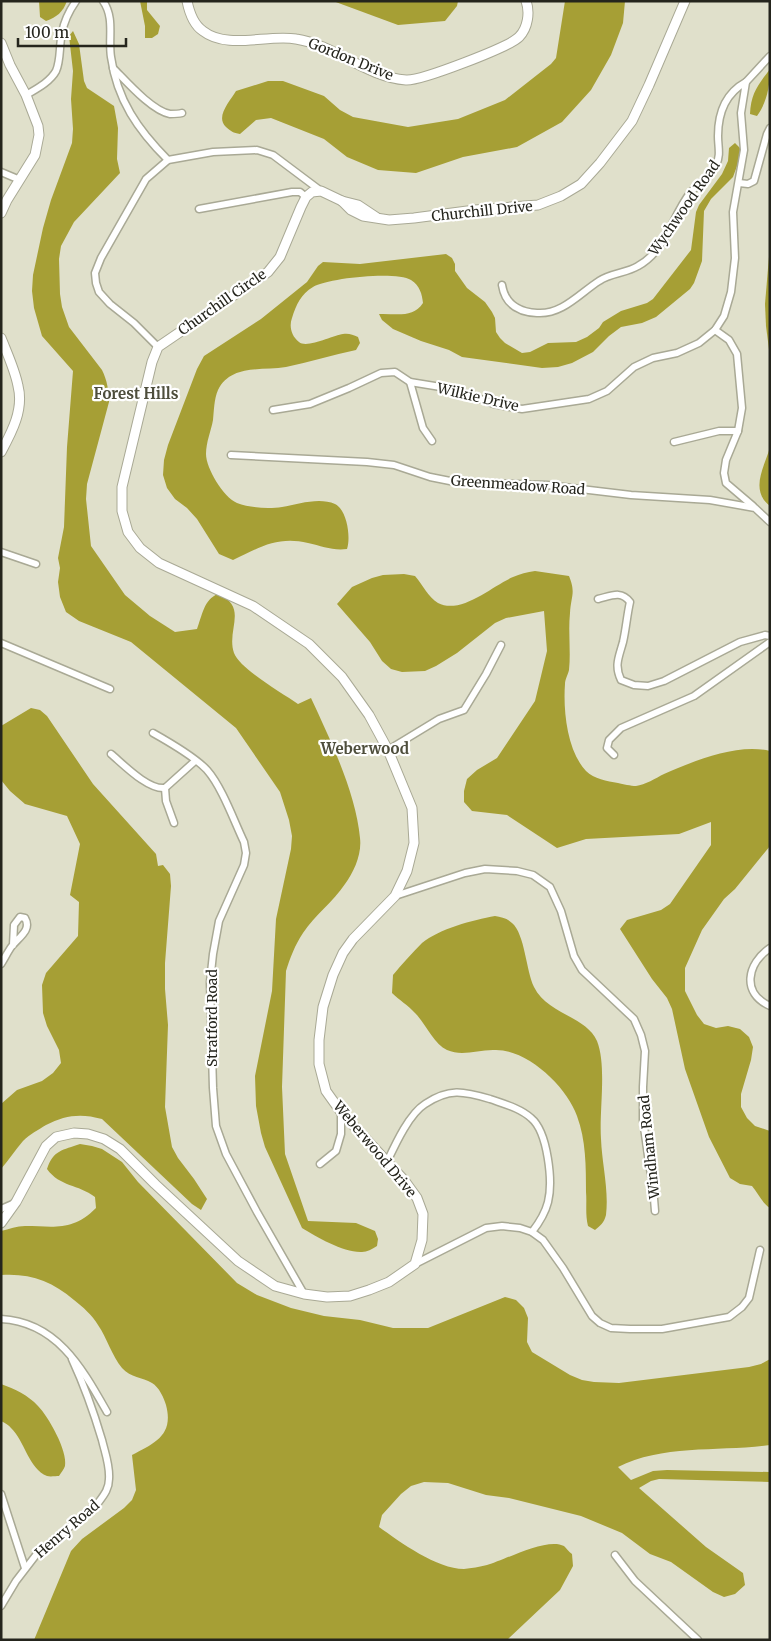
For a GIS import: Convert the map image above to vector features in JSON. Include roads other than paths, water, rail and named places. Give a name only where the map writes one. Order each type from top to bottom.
[{"type":"street","points":[[26,95],[48,81],[56,72],[62,33],[69,11],[76,1]]},
{"type":"street","points":[[103,1],[108,8],[111,18],[109,42],[113,68],[121,95],[148,140],[168,160]]},
{"type":"street","name":"Gordon Drive","points":[[187,1],[194,20],[202,31],[218,38],[234,40],[296,39],[312,43],[391,77],[408,80],[482,56],[513,42],[521,36],[525,26],[528,8],[526,1]]},
{"type":"street","name":"Churchill Drive","points":[[321,191],[342,201],[358,205],[376,217],[389,220],[538,205],[561,196],[581,184],[600,163],[632,121],[685,1]]},
{"type":"street","points":[[1,43],[26,95],[38,126],[39,141],[35,155],[1,213]]},
{"type":"street","points":[[746,82],[770,56]]},
{"type":"street","points":[[113,68],[159,110],[170,114],[182,113]]},
{"type":"street","name":"Wilkie Drive","points":[[272,410],[310,404],[381,372],[395,372],[410,382],[453,389],[494,404],[522,409],[589,399],[606,391],[634,366],[653,358],[677,353],[699,343],[715,330],[724,316],[731,292],[735,258],[733,212],[744,150],[740,113],[746,82]]},
{"type":"street","name":"Wychwood Road","points":[[502,285],[507,301],[513,306],[531,312],[548,313],[570,303],[601,279],[638,267],[651,257],[690,194],[716,167],[720,155],[718,135],[726,100],[736,88],[746,82]]},
{"type":"street","points":[[739,183],[748,184],[754,181],[766,134],[770,128]]},
{"type":"street","points":[[158,347],[99,292],[95,273],[101,258],[146,179],[168,160],[213,152],[257,150],[273,155],[321,191]]},
{"type":"street","points":[[1,172],[20,180]]},
{"type":"street","points":[[199,208],[292,192],[300,192],[306,197],[312,192],[321,191]]},
{"type":"street","name":"Churchill Circle","points":[[158,347],[268,272],[280,258],[306,197]]},
{"type":"street","points":[[715,330],[729,340],[737,354],[742,408],[738,431],[726,460],[724,473],[726,483],[770,522]]},
{"type":"street","points":[[1,338],[18,386],[20,402],[17,419],[1,452]]},
{"type":"street","name":"Weberwood Drive","points":[[158,347],[152,362],[122,487],[122,511],[128,532],[140,548],[159,563],[253,606],[310,644],[342,677],[369,715],[388,750],[412,808],[414,843],[407,871],[395,896],[353,939],[343,953],[333,975],[323,1007],[319,1040],[319,1064],[326,1091],[341,1112],[417,1198],[423,1214],[422,1240],[414,1264]]},
{"type":"street","points":[[410,382],[423,428],[432,441]]},
{"type":"street","points":[[674,442],[719,430],[738,431]]},
{"type":"street","name":"Greenmeadow Road","points":[[231,455],[367,462],[394,465],[430,477],[455,482],[547,485],[631,495],[710,500],[755,508]]},
{"type":"street","points":[[1,552],[36,564]]},
{"type":"street","points":[[598,599],[620,594],[630,602],[623,642],[617,658],[618,673],[621,680],[634,685],[648,686],[664,681],[740,642],[765,635],[770,636]]},
{"type":"street","points":[[614,755],[607,748],[609,740],[621,728],[694,696],[770,642]]},
{"type":"street","points":[[1,643],[110,690]]},
{"type":"street","points":[[388,750],[439,719],[464,710],[501,646]]},
{"type":"street","name":"Stratford Road","points":[[153,733],[168,741],[206,769],[216,782],[244,842],[246,853],[244,865],[219,922],[210,982],[212,1088],[216,1126],[226,1154],[304,1294]]},
{"type":"street","points":[[111,754],[149,784],[159,789],[165,788],[195,761]]},
{"type":"street","points":[[165,788],[166,801],[174,823]]},
{"type":"street","name":"Windham Road","points":[[395,896],[465,873],[485,869],[517,870],[533,875],[550,887],[562,911],[574,956],[582,970],[634,1019],[642,1035],[644,1051],[643,1120],[655,1211]]},
{"type":"street","points":[[1,964],[13,945]]},
{"type":"street","points":[[770,948],[754,965],[750,974],[750,986],[756,998],[770,1006]]},
{"type":"street","points":[[387,1162],[402,1131],[423,1106],[441,1096],[456,1092],[475,1095],[516,1108],[532,1118],[540,1130],[550,1174],[548,1200],[542,1219],[532,1232]]},
{"type":"street","points":[[320,1164],[336,1151],[341,1134],[341,1112]]},
{"type":"street","points":[[1,1223],[16,1202],[46,1146],[56,1137],[74,1133],[88,1134],[120,1149],[238,1261],[275,1286],[304,1294],[327,1297],[350,1296],[369,1290],[389,1282],[414,1264],[486,1228],[502,1226],[520,1228],[532,1232],[543,1240],[563,1268],[592,1316],[600,1323],[610,1328],[662,1328],[730,1317],[749,1298],[760,1250]]},
{"type":"street","points":[[1,1209],[16,1202]]},
{"type":"street","points":[[1,1319],[25,1322],[42,1329],[53,1337],[88,1379],[107,1412]]},
{"type":"street","name":"Henry Road","points":[[1,1606],[25,1568],[41,1550],[98,1503],[104,1496],[108,1485],[107,1458],[86,1392],[72,1359]]},
{"type":"street","points":[[1,1494],[25,1568]]},
{"type":"street","points":[[615,1554],[635,1581],[698,1640]]},
{"type":"district","name":"Forest Hills","points":[[136,394]]},
{"type":"district","name":"Weberwood","points":[[365,749]]}]
